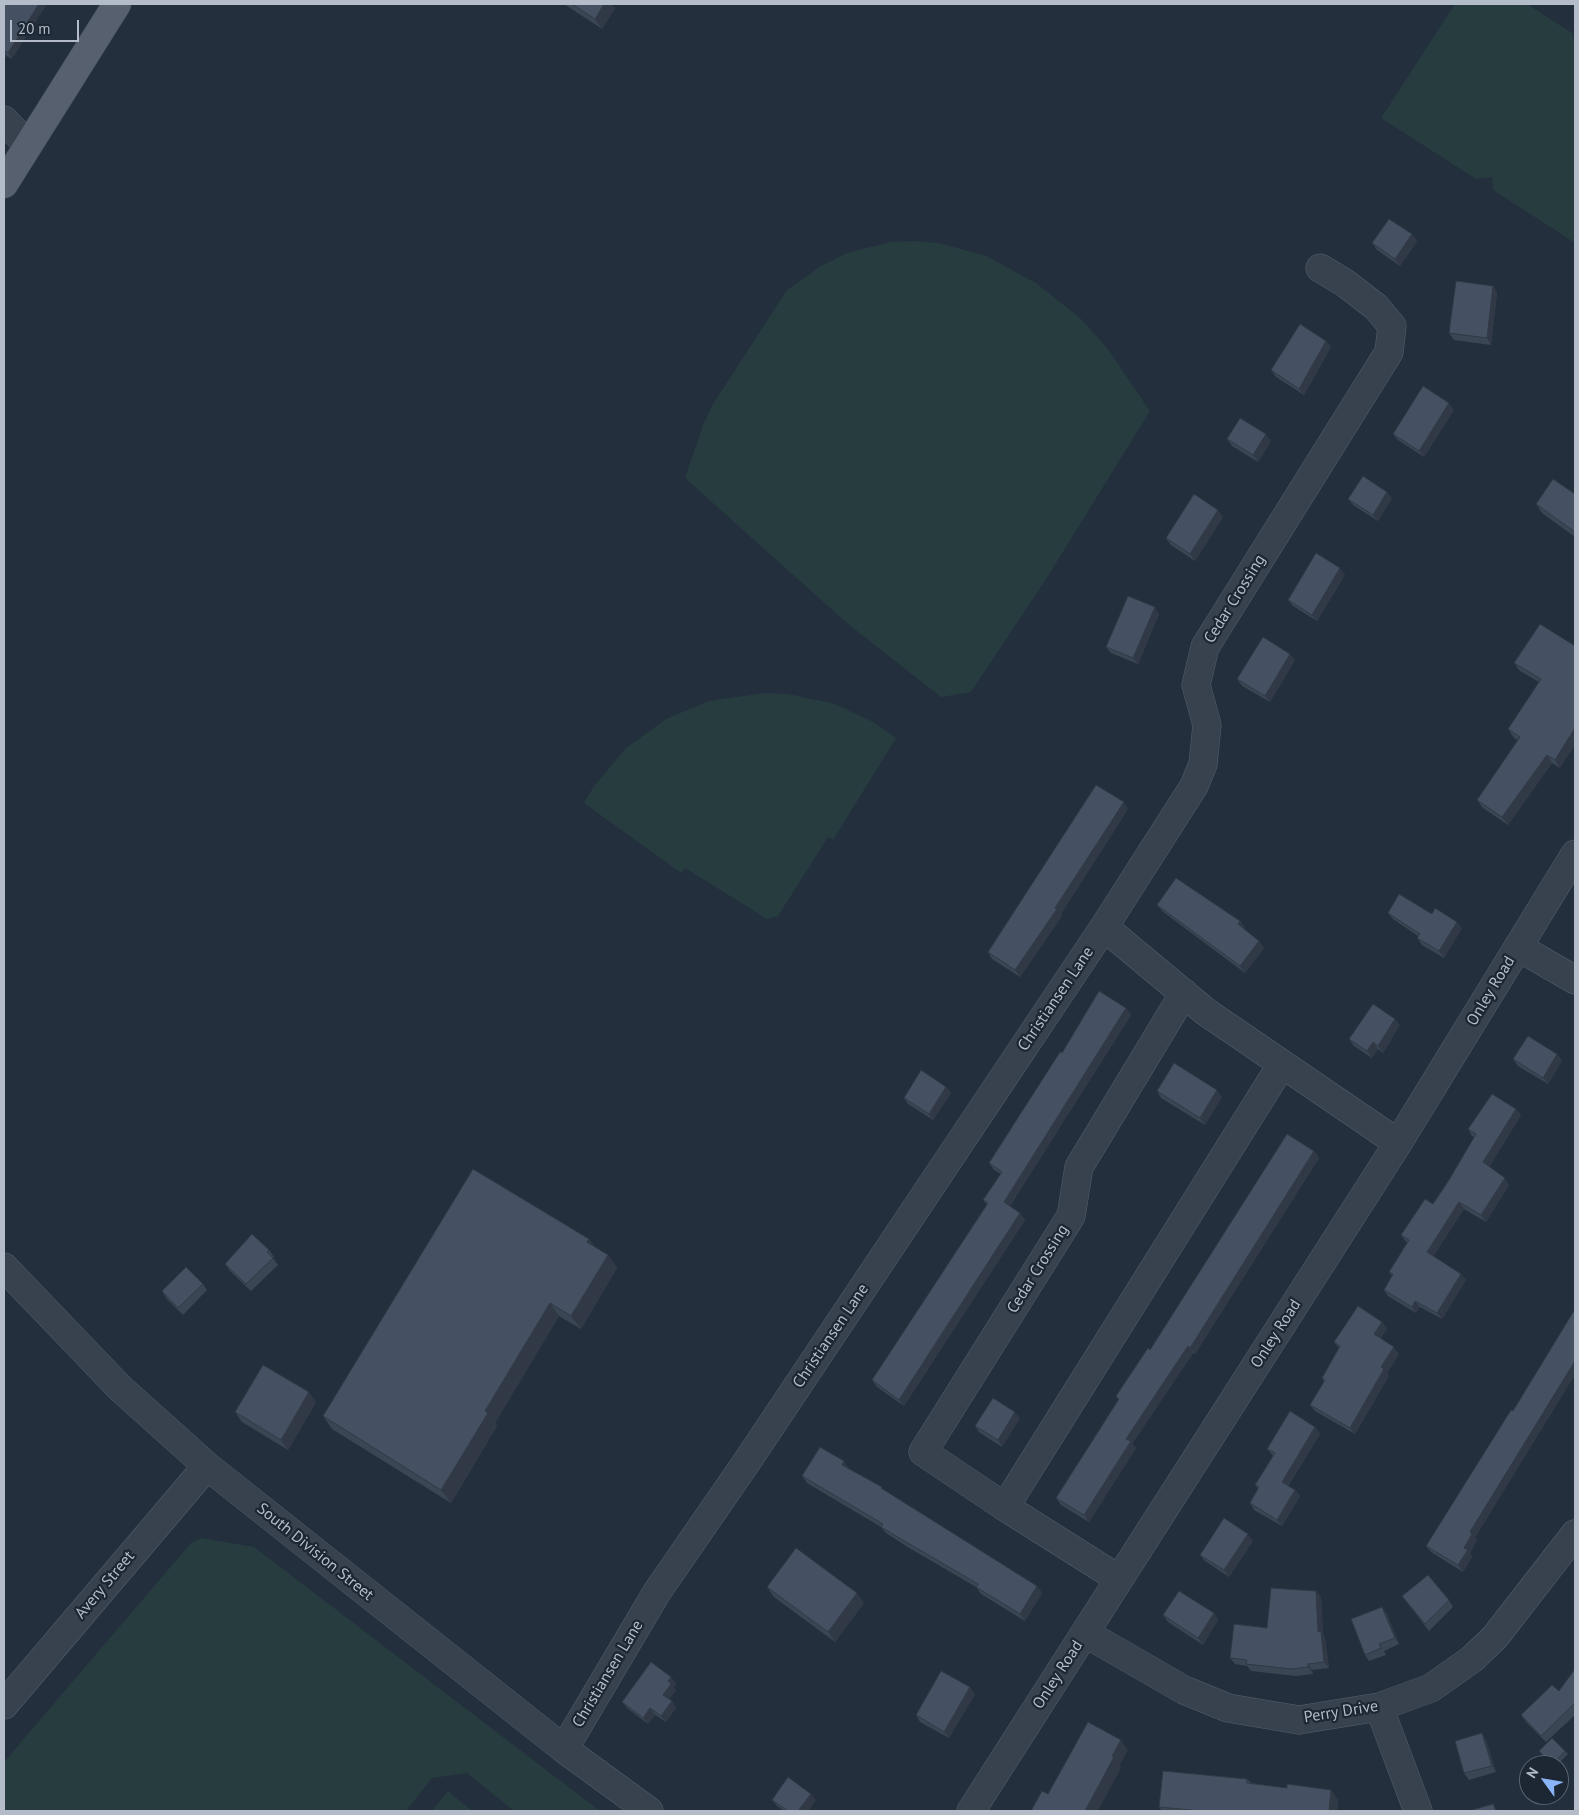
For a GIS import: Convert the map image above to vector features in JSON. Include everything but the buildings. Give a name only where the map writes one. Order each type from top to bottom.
[{"type":"main road","points":[[4,184],[117,4]]},
{"type":"street","points":[[4,120],[28,145]]},
{"type":"street","name":"Cedar Crossing","points":[[1104,927],[1194,786],[1204,764],[1207,725],[1196,685],[1205,647],[1389,352],[1392,326],[1376,307],[1345,283],[1320,268]]},
{"type":"street","name":"Onley Road","points":[[971,1811],[1398,1143],[1575,854]]},
{"type":"street","points":[[1104,927],[1206,1012],[1398,1143]]},
{"type":"street","name":"Christiansen Lane","points":[[564,1748],[657,1592],[746,1463],[1104,927]]},
{"type":"street","points":[[1518,946],[1575,980]]},
{"type":"street","name":"Cedar Crossing","points":[[1119,1579],[1005,1507],[923,1452],[1071,1216],[1079,1167],[1184,993]]},
{"type":"street","points":[[1005,1507],[1282,1064]]},
{"type":"street","name":"South Division Street","points":[[4,1267],[120,1388],[207,1466],[564,1748],[649,1811]]},
{"type":"street","name":"Avery Street","points":[[4,1705],[207,1466]]},
{"type":"street","name":"Perry Drive","points":[[1085,1633],[1184,1690],[1228,1708],[1299,1720],[1379,1708],[1431,1688],[1472,1659],[1495,1638],[1575,1534]]},
{"type":"street","points":[[1379,1708],[1418,1811]]},
{"type":"green space","points":[[1455,4],[1527,4],[1572,33],[1575,46],[1575,243],[1493,190],[1492,177],[1476,179],[1381,118]]},
{"type":"green space","points":[[891,242],[939,243],[986,256],[1036,283],[1080,318],[1107,348],[1150,411],[1048,576],[971,692],[941,697],[848,624],[685,478],[703,425],[713,404],[787,290],[821,266],[847,253]]},
{"type":"green space","points":[[765,693],[788,694],[835,704],[873,722],[896,738],[833,840],[828,837],[778,916],[767,919],[685,868],[681,873],[584,803],[594,786],[626,748],[666,719],[709,701]]},
{"type":"green space","points":[[201,1538],[254,1547],[600,1811],[514,1811],[467,1773],[432,1778],[406,1811],[4,1811],[4,1762],[191,1543]]},
{"type":"green space","points":[[448,1791],[472,1811],[432,1811]]}]
